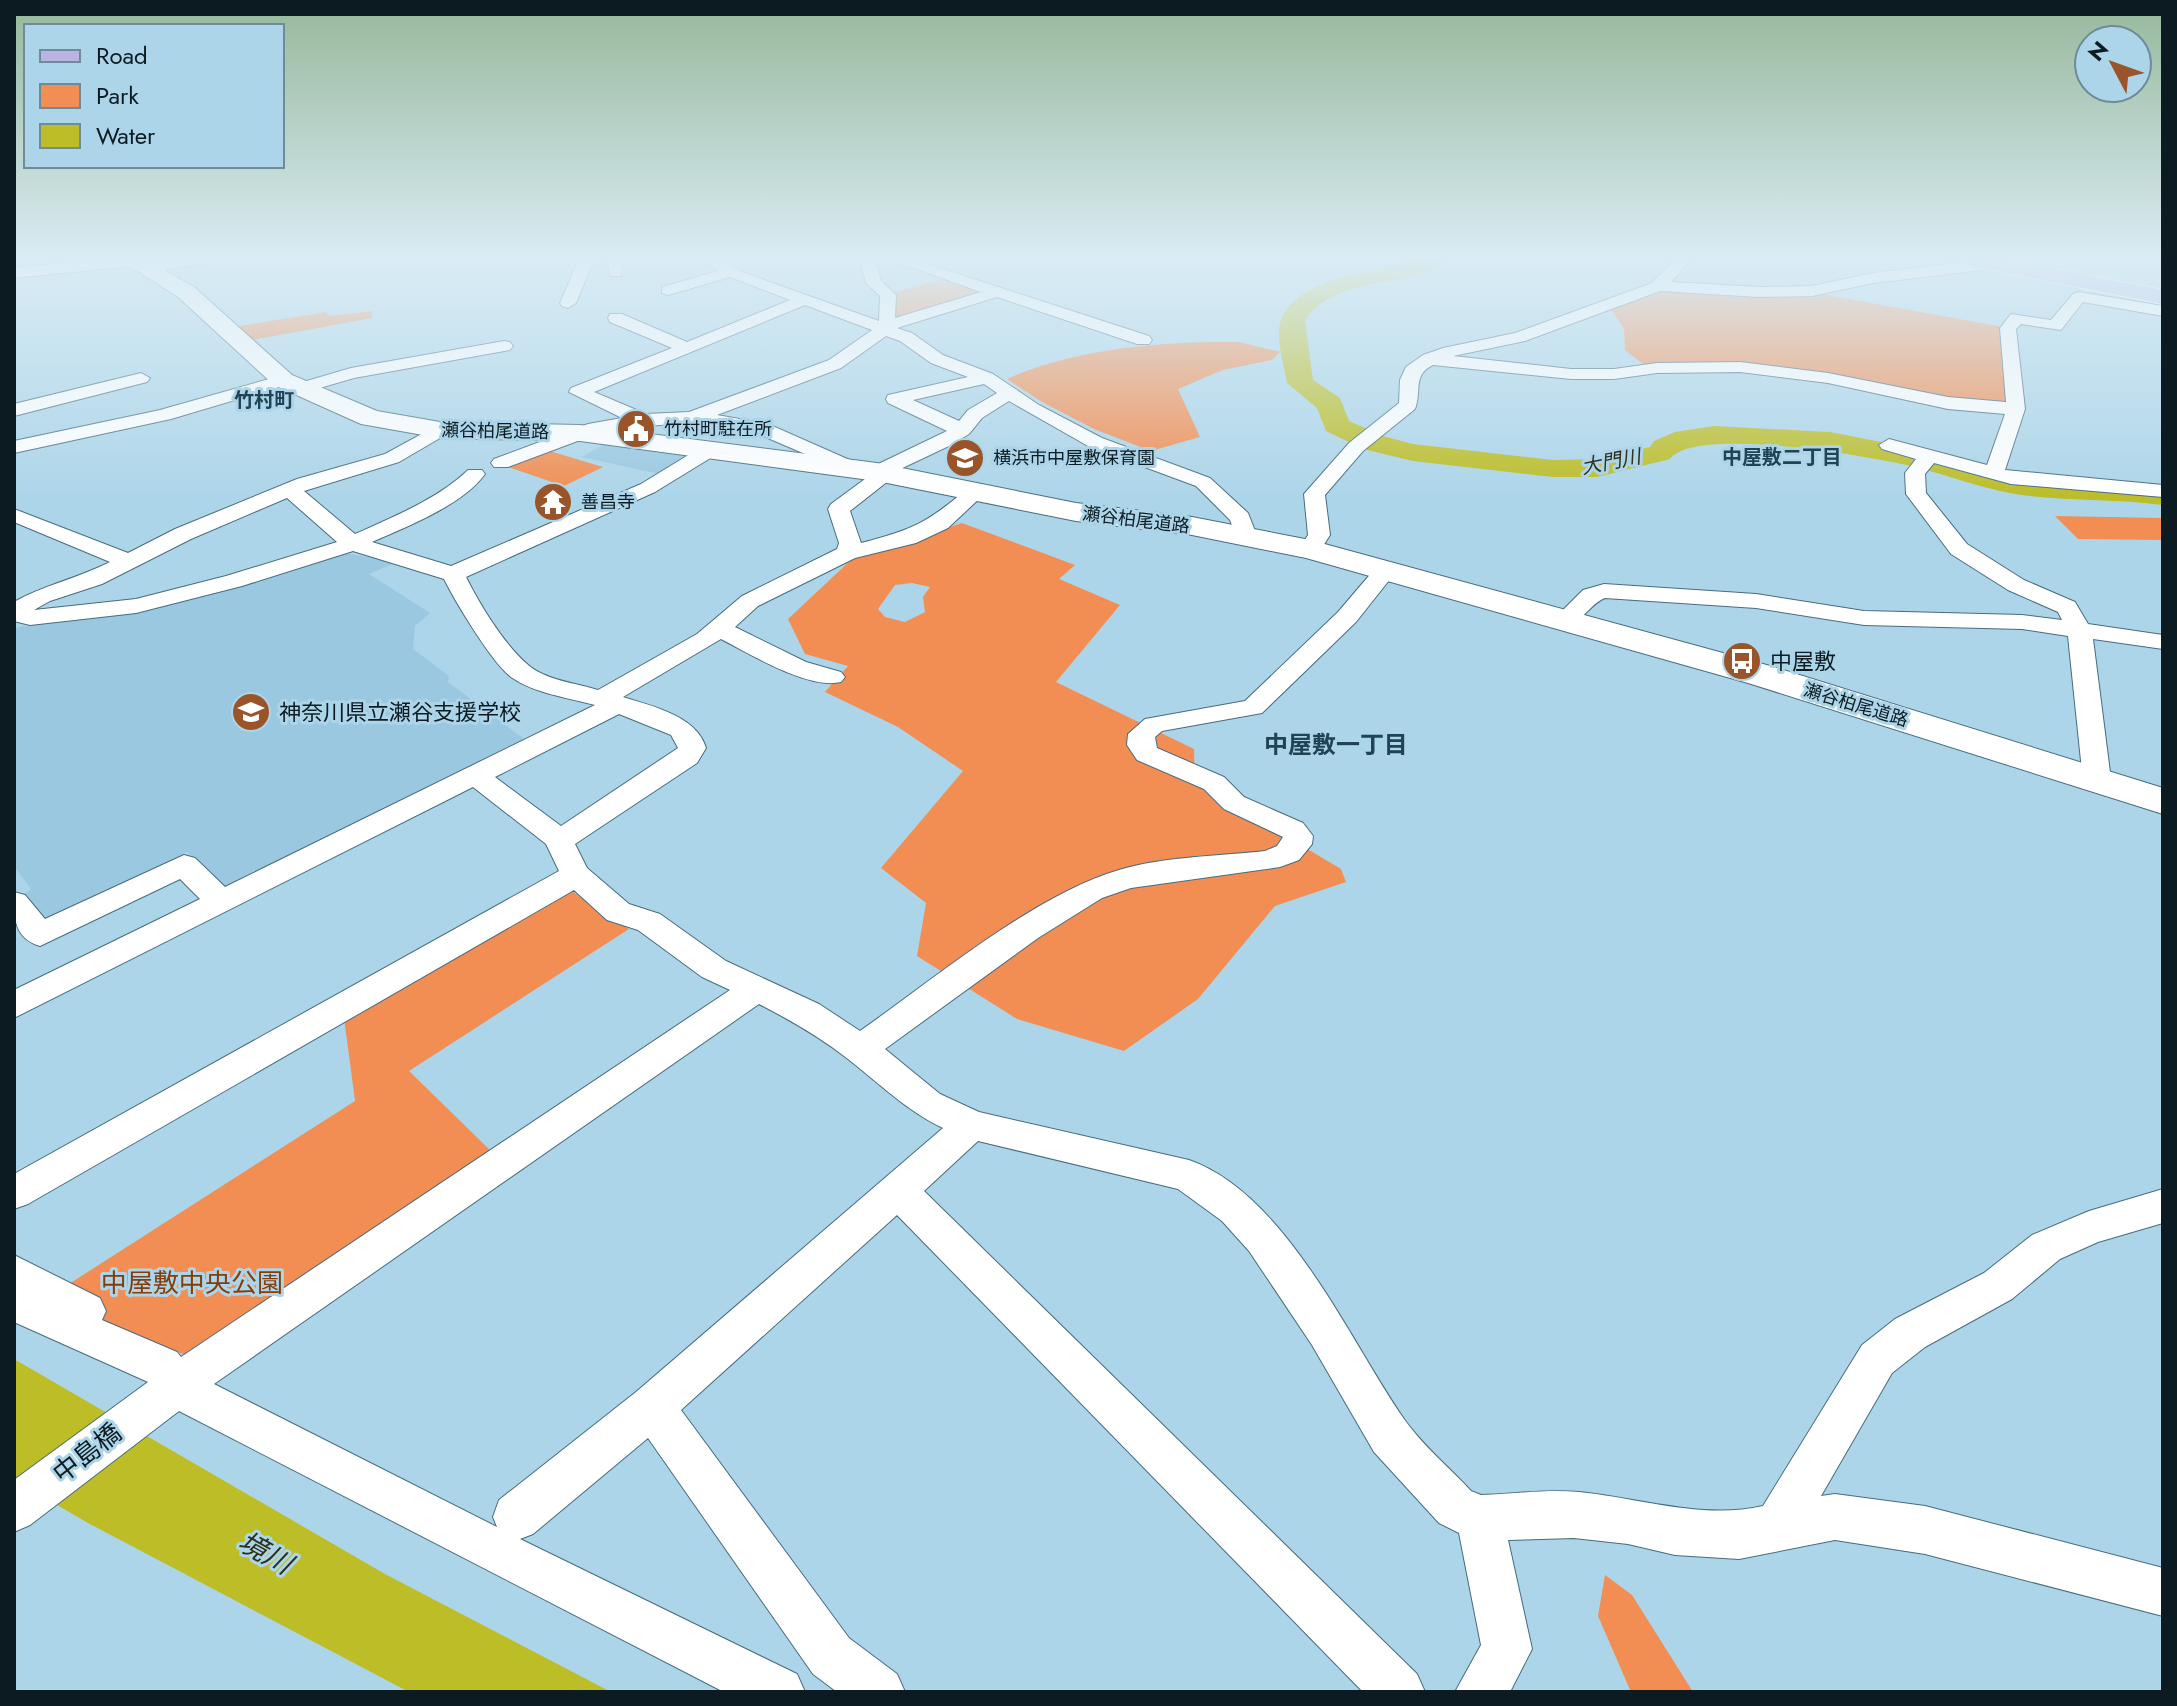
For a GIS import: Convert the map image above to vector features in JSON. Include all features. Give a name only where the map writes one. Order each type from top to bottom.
[{"type":"main road","name":"瀬谷柏尾道路","points":[[239,339],[291,385],[370,418],[440,430],[580,433],[872,472],[1076,512],[1246,536],[1310,549],[1761,675],[2163,801]]},
{"type":"street","points":[[665,339],[685,347]]},
{"type":"street","points":[[643,420],[578,392],[706,339]]},
{"type":"street","points":[[692,418],[835,364],[854,354],[871,339]]},
{"type":"street","points":[[910,339],[937,359],[987,378],[1008,394],[1095,442],[1203,482],[1240,518],[1246,536]]},
{"type":"street","points":[[1139,339],[1143,340]]},
{"type":"street","points":[[1310,549],[1319,535],[1314,494],[1328,475],[1364,440],[1408,405],[1409,380],[1415,367],[1429,359],[1512,339]]},
{"type":"street","points":[[1994,474],[2016,409],[2009,339]]},
{"type":"street","points":[[14,447],[291,385],[504,346]]},
{"type":"street","points":[[1429,359],[1487,367],[1585,374],[1614,374],[1657,368],[1740,367],[1828,378],[1948,403],[2016,409]]},
{"type":"street","points":[[14,410],[141,378]]},
{"type":"street","points":[[962,430],[895,399],[987,378]]},
{"type":"street","points":[[847,553],[850,543],[839,509],[872,472],[962,430],[975,414],[1008,394]]},
{"type":"street","points":[[501,463],[580,433],[643,420],[692,418],[761,428],[872,472]]},
{"type":"street","points":[[18,616],[42,596],[84,583],[183,534],[292,491],[304,483],[392,458],[440,430]]},
{"type":"street","points":[[1889,445],[1926,458],[2024,480],[2163,491]]},
{"type":"street","points":[[292,491],[354,544],[453,574],[648,488],[710,450]]},
{"type":"street","points":[[1926,458],[1915,473],[1916,494],[1959,549],[2016,585],[2067,607],[2079,629],[2097,780]]},
{"type":"street","points":[[18,616],[136,606],[234,581],[354,544],[444,497],[475,474]]},
{"type":"street","points":[[14,1005],[475,775],[610,701],[706,639],[750,601],[847,553],[908,538],[940,523],[974,493]]},
{"type":"street","points":[[14,515],[54,528],[103,554],[131,561]]},
{"type":"street","points":[[860,1049],[1027,930],[1091,891],[1127,878],[1269,860],[1288,853],[1297,844],[1298,836],[1293,830],[1234,803],[1214,783],[1147,754],[1141,745],[1142,734],[1154,725],[1253,707],[1347,617],[1387,569]]},
{"type":"street","points":[[14,1193],[568,857],[687,757],[692,748],[689,737],[681,729],[610,701],[540,681],[519,671],[469,606],[453,574]]},
{"type":"street","points":[[1566,619],[1591,595],[1604,591],[1756,601],[1864,618],[1994,620],[2163,642]]},
{"type":"street","points":[[718,628],[797,667],[832,677]]},
{"type":"street","points":[[475,775],[568,857],[618,912],[649,922],[714,969],[807,1013],[860,1049],[927,1104],[972,1125],[1189,1176],[1207,1186],[1236,1209],[1263,1239],[1327,1331],[1390,1437],[1455,1507],[1480,1518],[1574,1515],[1628,1521],[1675,1531],[1739,1535],[1835,1517],[1925,1530],[2163,1592]]},
{"type":"street","points":[[14,903],[40,935],[184,865],[221,901]]},
{"type":"street","name":"中島橋","points":[[14,1509],[168,1391],[755,990]]},
{"type":"street","points":[[516,1517],[652,1407],[972,1125]]},
{"type":"street","points":[[898,1190],[1399,1692]]},
{"type":"street","points":[[1777,1526],[1877,1359],[1910,1333],[1998,1286],[2046,1247],[2089,1228],[2163,1206]]},
{"type":"street","points":[[14,1273],[85,1311],[77,1330]]},
{"type":"street","points":[[14,1302],[162,1366],[168,1391],[198,1399],[495,1552],[779,1692]]},
{"type":"street","points":[[652,1407],[831,1656],[879,1692]]},
{"type":"street","points":[[1480,1518],[1507,1649],[1481,1692]]},
{"type":"shaded area","points":[[607,443],[694,455],[664,475],[581,457]]},
{"type":"shaded area","name":"神奈川県立瀬谷支援学校","points":[[344,553],[397,562],[369,574],[430,613],[415,626],[413,649],[449,676],[448,682],[528,742],[225,888],[187,852],[48,921],[24,894],[31,889],[14,866],[14,628],[138,608]]},
{"type":"green space","points":[[1624,339],[2003,339],[2004,384],[2011,408],[1890,388],[1766,373],[1647,367],[1625,350]]},
{"type":"green space","points":[[1239,342],[1280,352],[1272,360],[1223,370],[1178,389],[1200,437],[1151,451],[1094,429],[1042,402],[1007,379],[1061,360],[1121,348]]},
{"type":"green space","points":[[546,450],[603,467],[564,486],[505,466]]},
{"type":"green space","points":[[2055,516],[2163,518],[2163,540],[2078,539]]},
{"type":"green space","points":[[962,523],[1075,565],[1059,579],[1120,605],[1056,682],[1194,749],[1195,782],[1341,869],[1346,882],[1275,906],[1198,999],[1124,1051],[1017,1019],[917,956],[926,903],[881,868],[963,771],[898,727],[825,692],[848,666],[805,654],[788,619],[852,559]],"holes":[[[912,583],[930,587],[923,597],[925,612],[905,622],[885,617],[878,609],[895,585]]]},
{"type":"green space","name":"中屋敷中央公園","points":[[564,886],[629,929],[409,1071],[493,1153],[195,1359],[47,1298],[355,1101],[343,1010]]},
{"type":"green space","points":[[1605,1575],[1632,1595],[1693,1692],[1631,1692],[1598,1616]]},
{"type":"water","name":"境川","points":[[14,1359],[385,1574],[611,1692],[409,1692],[88,1523],[14,1480]]},
{"type":"waterway","name":"大門川","points":[[1293,339],[1300,383],[1330,404],[1336,425],[1373,443],[1434,456],[1588,469],[1660,453],[1664,447],[1685,438],[1714,435],[1830,441],[1917,458],[2012,484],[2163,496]]},
{"type":"place","name":"竹村町駐在所","points":[[636,429]]},
{"type":"place","name":"横浜市中屋敷保育園","points":[[965,458]]},
{"type":"place","name":"善昌寺","points":[[553,502]]},
{"type":"place","name":"中屋敷","points":[[1742,661]]},
{"type":"place","name":"神奈川県立瀬谷支援学校","points":[[251,712]]},
{"type":"district","name":"竹村町","points":[[264,400]]},
{"type":"district","name":"中屋敷二丁目","points":[[1782,457]]},
{"type":"district","name":"中屋敷一丁目","points":[[1336,744]]}]
